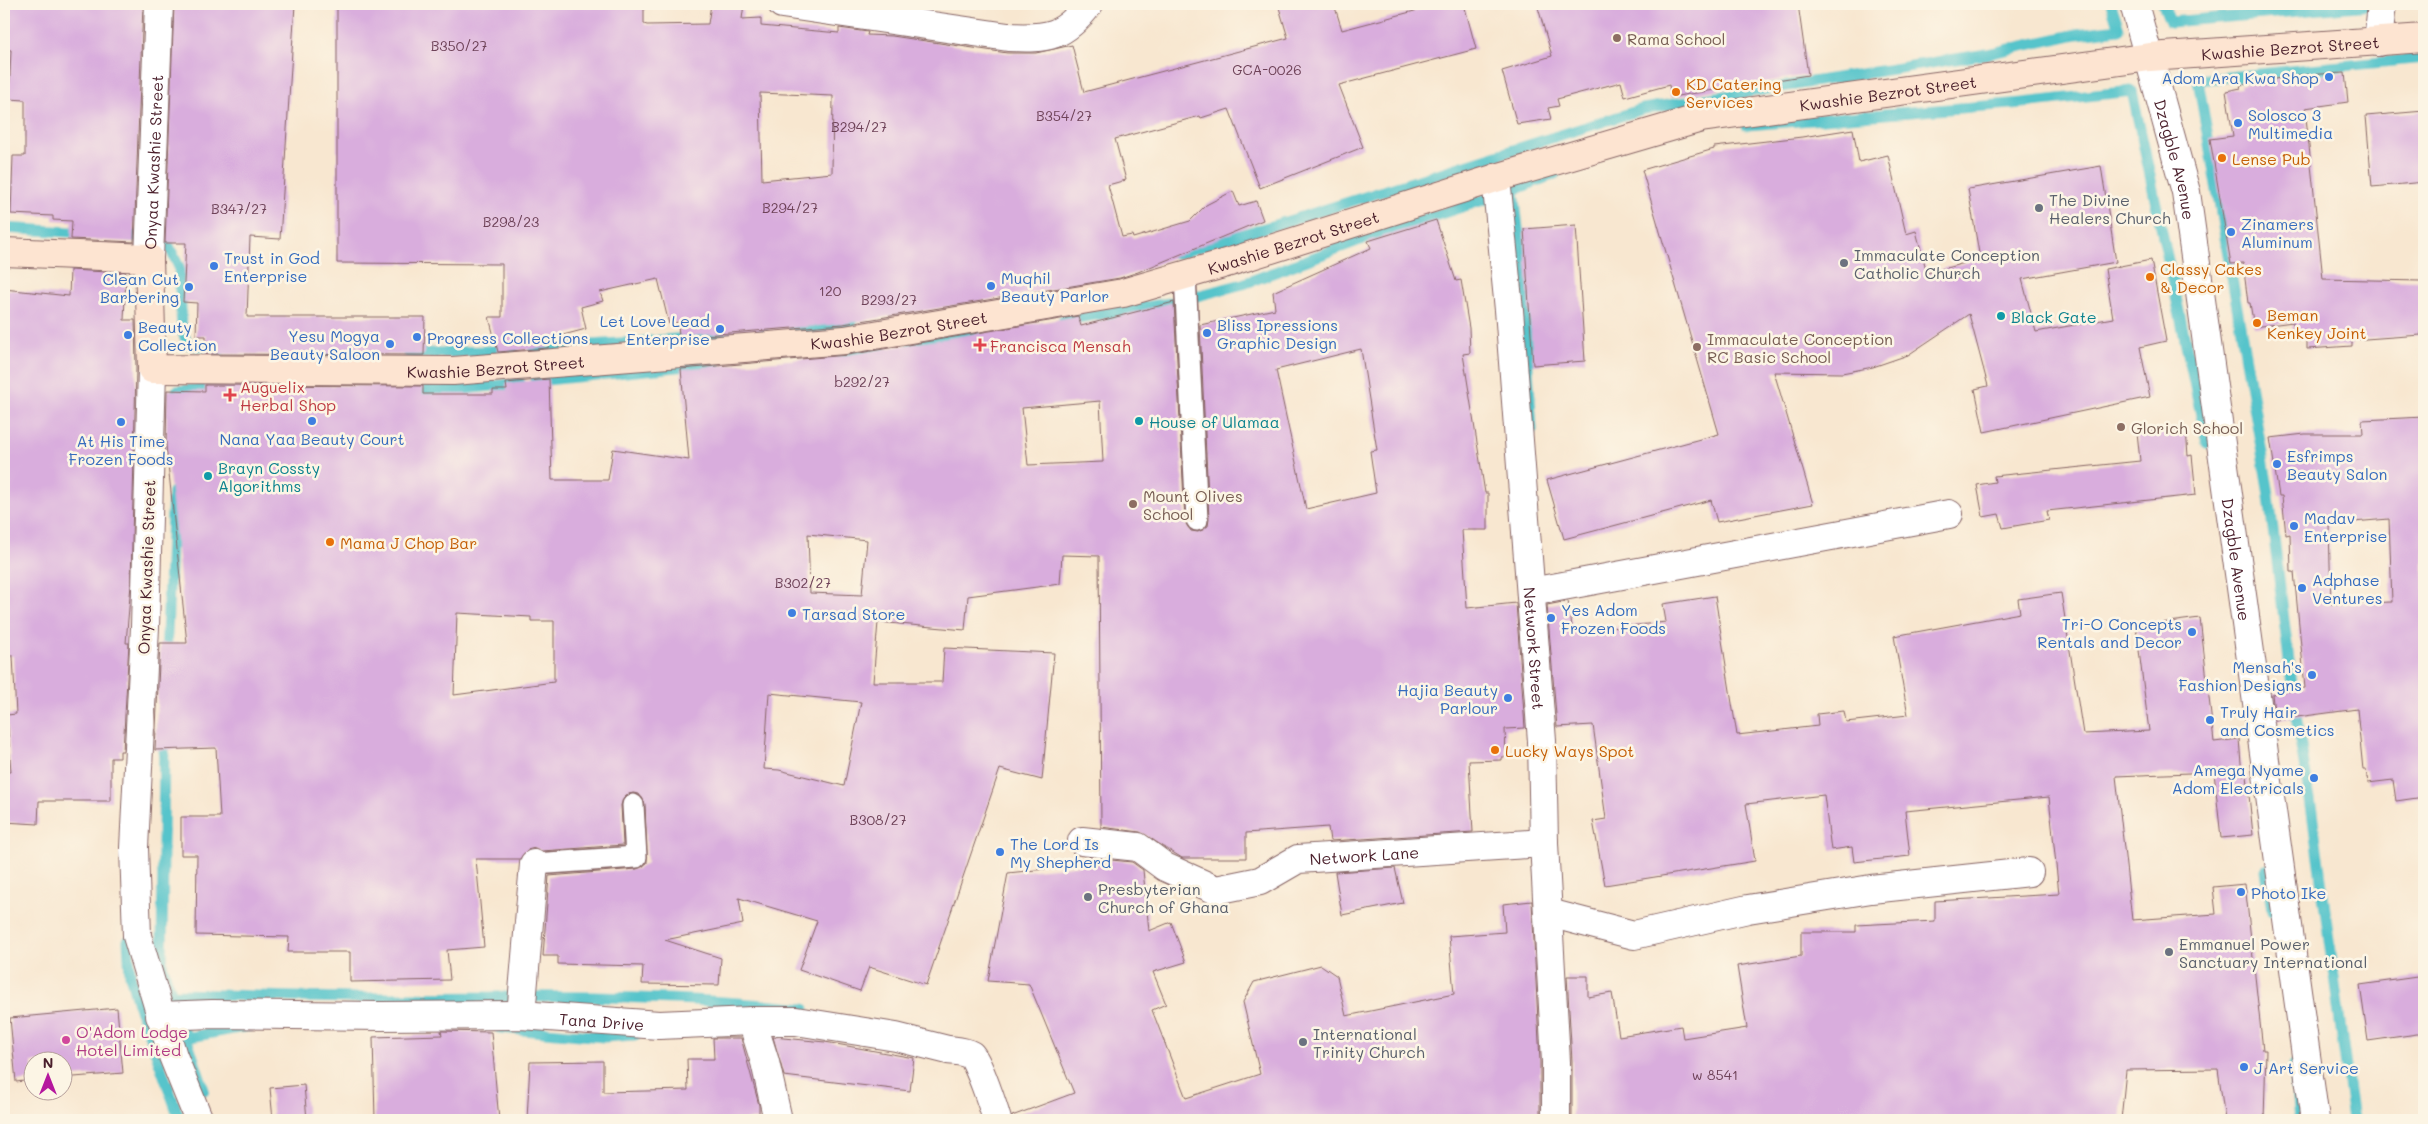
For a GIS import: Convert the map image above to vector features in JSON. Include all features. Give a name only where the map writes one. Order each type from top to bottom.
[{"type":"street","name":"Onyaa Kwashie Street","points":[[159,4],[149,258],[152,369],[144,627],[134,848],[137,936],[173,1056],[199,1120]]},
{"type":"street","points":[[782,4],[1008,37],[1040,38],[1067,29],[1089,4]]},
{"type":"street","name":"Dzagble Avenue","points":[[2134,4],[2186,192],[2315,1120]]},
{"type":"street","points":[[2378,42],[2382,4]]},
{"type":"street","name":"Kwashie Bezrot Street","points":[[152,369],[454,371],[845,340],[1123,294],[1496,178],[1701,118],[2150,57],[2424,38]]},
{"type":"street","name":"Network Street","points":[[1496,178],[1542,741],[1544,843],[1556,1062],[1556,1120]]},
{"type":"street","points":[[4,252],[149,258]]},
{"type":"street","points":[[1531,592],[1949,514]]},
{"type":"street","name":"Network Lane","points":[[1082,841],[1138,847],[1165,867],[1216,890],[1260,881],[1298,859],[1544,843]]},
{"type":"street","points":[[521,1014],[534,864]]},
{"type":"street","points":[[1548,913],[1634,934],[1748,909],[1861,891],[2029,872]]},
{"type":"street","name":"Tana Drive","points":[[160,1016],[212,1014],[381,1016],[521,1014],[659,1025],[796,1021],[848,1028],[963,1052],[972,1056],[990,1095],[997,1120]]},
{"type":"street","points":[[752,1021],[766,1062],[778,1120]]},
{"type":"lane","points":[[1185,275],[1197,520]]},
{"type":"lane","points":[[534,864],[636,857],[632,806]]},
{"type":"building","points":[[4,4],[143,4],[134,242],[71,239],[72,221],[53,220],[53,216],[11,214],[13,156],[25,156],[25,100],[9,99],[11,50],[4,49]]},
{"type":"building","points":[[174,4],[295,4],[280,239],[250,237],[247,317],[425,317],[424,355],[206,354],[206,336],[196,336],[197,303],[183,302],[186,243],[165,243]]},
{"type":"building","points":[[337,4],[644,4],[644,24],[647,25],[708,24],[711,4],[744,4],[742,19],[761,18],[761,26],[839,33],[839,28],[868,32],[867,35],[892,36],[1007,53],[1036,53],[1072,45],[1084,92],[1288,38],[1278,4],[1334,4],[1342,30],[1441,4],[1464,4],[1476,49],[1339,85],[1363,147],[1260,188],[1229,109],[1201,118],[1200,116],[1115,139],[1126,180],[1108,185],[1122,237],[1132,235],[1133,238],[1190,221],[1206,205],[1233,191],[1239,206],[1256,201],[1263,220],[1120,278],[843,324],[679,337],[678,322],[669,324],[658,279],[600,292],[603,301],[581,307],[586,329],[548,339],[548,348],[498,352],[489,317],[502,317],[502,264],[337,263]],"holes":[[[760,93],[833,96],[832,173],[762,180]]]},
{"type":"building","points":[[1537,4],[1798,4],[1808,75],[1671,97],[1669,85],[1625,97],[1621,82],[1557,99],[1559,106],[1548,108],[1551,119],[1517,124],[1502,71],[1552,56]]},
{"type":"building","points":[[2345,73],[2348,102],[2305,108],[2323,279],[2421,281],[2421,335],[2352,340],[2352,346],[2307,349],[2307,335],[2294,335],[2293,322],[2254,327],[2250,303],[2248,303],[2243,263],[2231,264],[2210,139],[2233,136],[2226,91],[2241,88],[2240,85],[2298,75]]},
{"type":"building","points":[[2424,111],[2424,182],[2372,187],[2366,116]]},
{"type":"building","points":[[1853,129],[1859,162],[1888,155],[1906,234],[1916,231],[1927,273],[1980,259],[1968,189],[2101,166],[2116,262],[2022,279],[2036,332],[2113,318],[2105,269],[2151,260],[2166,341],[2140,347],[2150,397],[1984,432],[1975,389],[1988,386],[1969,314],[1908,355],[1873,367],[1842,373],[1774,372],[1813,504],[1717,522],[1711,500],[1564,539],[1547,480],[1719,434],[1642,170],[1714,149],[1714,147]]},
{"type":"building","points":[[1436,220],[1456,281],[1461,280],[1469,328],[1470,353],[1463,354],[1485,493],[1488,493],[1488,530],[1462,530],[1467,608],[1516,603],[1525,728],[1505,729],[1506,757],[1502,757],[1502,760],[1469,761],[1473,832],[1330,841],[1328,827],[1246,833],[1246,858],[1182,858],[1140,832],[1101,827],[1099,556],[1062,555],[1060,584],[968,596],[965,630],[878,622],[873,682],[942,682],[944,648],[1054,653],[1042,780],[1000,769],[926,985],[869,967],[860,991],[799,970],[817,921],[739,898],[743,924],[665,940],[721,958],[719,985],[642,984],[643,966],[558,964],[558,956],[543,956],[549,876],[637,869],[647,863],[645,804],[639,794],[633,793],[626,795],[621,805],[623,845],[542,851],[535,848],[527,850],[520,859],[476,859],[484,947],[447,950],[450,980],[350,982],[350,952],[288,952],[289,937],[196,935],[197,855],[181,855],[181,817],[220,817],[216,748],[155,750],[160,643],[187,643],[166,445],[167,390],[205,391],[205,385],[423,386],[423,394],[493,394],[493,390],[507,390],[506,383],[549,379],[552,480],[608,480],[613,449],[689,460],[681,369],[848,355],[1078,316],[1081,326],[1174,302],[1185,521],[1191,531],[1198,532],[1208,526],[1209,519],[1200,325],[1275,309],[1273,292],[1371,248],[1368,241]],"holes":[[[1361,349],[1377,450],[1370,451],[1376,493],[1306,509],[1276,370]],[[1100,401],[1103,462],[1028,465],[1022,408]],[[808,534],[867,540],[862,595],[810,593]],[[457,613],[531,617],[531,621],[554,621],[554,682],[454,695]],[[769,693],[861,702],[844,786],[779,770],[764,769]]]},
{"type":"building","points":[[1576,225],[1585,361],[1533,365],[1524,229]]},
{"type":"building","points":[[70,270],[126,273],[124,320],[135,320],[136,369],[131,584],[126,643],[129,643],[123,751],[120,751],[120,758],[111,758],[111,801],[39,801],[38,824],[4,822],[6,772],[11,772],[7,715],[16,714],[13,656],[7,656],[5,618],[4,289],[69,296]]},
{"type":"building","points":[[2424,417],[2424,797],[2396,801],[2393,780],[2368,783],[2366,770],[2363,770],[2357,709],[2275,720],[2272,694],[2305,688],[2294,572],[2291,572],[2290,534],[2286,535],[2282,496],[2279,496],[2270,438],[2305,434],[2363,434],[2362,420]],"holes":[[[2389,519],[2392,602],[2331,604],[2329,524]]]},
{"type":"building","points":[[2186,429],[2188,456],[2192,455],[2196,495],[2047,511],[2049,520],[2003,528],[1999,514],[1983,517],[1977,485],[1995,482],[1994,476],[2140,461],[2137,432]]},
{"type":"building","points":[[2061,593],[2083,734],[2149,731],[2136,626],[2200,618],[2214,742],[2239,739],[2242,775],[2247,775],[2253,835],[2221,838],[2214,772],[2116,776],[2132,920],[2216,914],[2213,887],[2245,884],[2263,1050],[2266,1050],[2264,1120],[2225,1120],[2218,1069],[2126,1070],[2121,1120],[1572,1120],[1572,1061],[1567,976],[1588,976],[1588,997],[1612,993],[1619,1036],[1681,1026],[1683,1038],[1747,1028],[1737,966],[1801,956],[1801,932],[1856,932],[1856,925],[1935,921],[1935,901],[2059,894],[2049,797],[1905,811],[1910,856],[1854,862],[1852,847],[1831,850],[1824,795],[1746,804],[1755,861],[1605,885],[1593,821],[1606,819],[1593,725],[1557,727],[1547,605],[1568,601],[1573,632],[1666,622],[1663,604],[1715,596],[1737,735],[1818,726],[1817,714],[1844,711],[1846,722],[1908,715],[1894,636],[2020,613],[2018,599]]},
{"type":"building","points":[[1101,859],[1132,862],[1143,870],[1149,931],[1171,922],[1186,962],[1153,972],[1166,1004],[1152,1010],[1186,1098],[1260,1074],[1243,1002],[1254,982],[1321,965],[1337,976],[1346,1016],[1454,994],[1449,936],[1505,932],[1503,904],[1532,901],[1540,1062],[1540,1120],[1012,1120],[1012,1116],[1074,1093],[1029,984],[988,981],[1008,873],[1101,863]]},
{"type":"building","points":[[1395,868],[1403,903],[1342,915],[1335,872]]},
{"type":"building","points":[[2424,976],[2424,1033],[2368,1041],[2360,985]]},
{"type":"building","name":"O'Adom Lodge Hotel Limited","points":[[117,1008],[123,1073],[72,1077],[72,1052],[22,1052],[22,1081],[16,1082],[10,1018]]},
{"type":"building","points":[[441,1031],[491,1032],[499,1120],[375,1120],[373,1037],[442,1035]]},
{"type":"building","points":[[773,1037],[825,1042],[914,1058],[910,1091],[784,1076]]},
{"type":"building","points":[[713,1038],[741,1038],[759,1105],[759,1120],[527,1120],[530,1062],[603,1061],[603,1092],[688,1090],[687,1059],[714,1059]]},
{"type":"building","points":[[304,1085],[307,1120],[273,1120],[270,1088]]},
{"type":"waterway","points":[[1176,254],[1292,220],[1643,109],[1987,54],[2077,34],[2119,29],[2111,4]]},
{"type":"waterway","points":[[2163,4],[2170,22],[2382,4]]},
{"type":"waterway","points":[[2353,1120],[2312,812],[2295,710],[2268,488],[2198,80],[2424,58]]},
{"type":"waterway","points":[[1747,125],[2023,103],[2132,91],[2207,443]]},
{"type":"waterway","points":[[1064,320],[1170,303],[1243,284],[1360,240],[1514,190],[1555,174]]},
{"type":"waterway","points":[[1514,190],[1520,248],[1532,430]]},
{"type":"waterway","points":[[4,228],[86,233]]},
{"type":"waterway","points":[[120,235],[150,238],[169,246],[179,267],[182,331],[188,344],[221,350]]},
{"type":"waterway","points":[[794,331],[852,322]]},
{"type":"waterway","points":[[534,349],[763,333]]},
{"type":"waterway","points":[[912,346],[940,337],[979,334]]},
{"type":"waterway","points":[[409,354],[513,350]]},
{"type":"waterway","points":[[837,354],[881,350]]},
{"type":"waterway","points":[[327,354],[363,355]]},
{"type":"waterway","points":[[536,381],[716,363]]},
{"type":"waterway","points":[[409,391],[442,391],[520,383]]},
{"type":"waterway","points":[[175,401],[177,391],[220,387]]},
{"type":"waterway","points":[[166,658],[173,492]]},
{"type":"waterway","points":[[164,736],[162,965],[204,1090]]},
{"type":"waterway","points":[[2266,870],[2272,911]]},
{"type":"waterway","points":[[128,941],[130,975],[138,1004],[180,1120]]},
{"type":"waterway","points":[[171,994],[376,998],[654,998],[804,1009]]},
{"type":"waterway","points":[[185,1038],[249,1026]]},
{"type":"waterway","points":[[499,1028],[604,1037],[635,1035]]},
{"type":"waterway","points":[[2294,1065],[2299,1120]]},
{"type":"place","name":"Rama School","points":[[1617,38]]},
{"type":"place","name":"Adom Ara Kwa Shop","points":[[2329,77]]},
{"type":"place","name":"KD Catering Services","points":[[1676,92]]},
{"type":"place","name":"Solosco 3 Multimedia","points":[[2238,123]]},
{"type":"place","name":"Lense Pub","points":[[2222,158]]},
{"type":"place","name":"The Divine Healers Church","points":[[2039,208]]},
{"type":"place","name":"Zinamers Aluminum","points":[[2231,232]]},
{"type":"place","name":"Immaculate Conception Catholic Church","points":[[1844,263]]},
{"type":"place","name":"Trust in God Enterprise","points":[[214,266]]},
{"type":"place","name":"Classy Cakes & Decor","points":[[2150,277]]},
{"type":"place","name":"Muqhil Beauty Parlor","points":[[991,286]]},
{"type":"place","name":"Clean Cut Barbering","points":[[189,287]]},
{"type":"place","name":"Black Gate","points":[[2001,316]]},
{"type":"place","name":"Beman Kenkey Joint","points":[[2257,323]]},
{"type":"place","name":"Let Love Lead Enterprise","points":[[720,329]]},
{"type":"place","name":"Bliss Ipressions Graphic Design","points":[[1207,333]]},
{"type":"place","name":"Beauty Collection","points":[[128,335]]},
{"type":"place","name":"Progress Collections","points":[[417,337]]},
{"type":"place","name":"Yesu Mogya Beauty Saloon","points":[[390,344]]},
{"type":"place","name":"Francisca Mensah","points":[[980,345]]},
{"type":"place","name":"Immaculate Conception RC Basic School","points":[[1697,347]]},
{"type":"place","name":"Auguelix Herbal Shop","points":[[230,395]]},
{"type":"place","name":"Nana Yaa Beauty Court","points":[[312,421]]},
{"type":"place","name":"House of Ulamaa","points":[[1139,421]]},
{"type":"place","name":"At His Time Frozen Foods","points":[[121,422]]},
{"type":"place","name":"Glorich School","points":[[2121,427]]},
{"type":"place","name":"Esfrimps Beauty Salon","points":[[2277,464]]},
{"type":"place","name":"Brayn Cossty Algorithms","points":[[208,476]]},
{"type":"place","name":"Mount Olives School","points":[[1133,504]]},
{"type":"place","name":"Madav Enterprise","points":[[2294,526]]},
{"type":"place","name":"Mama J Chop Bar","points":[[330,542]]},
{"type":"place","name":"Adphase Ventures","points":[[2302,588]]},
{"type":"place","name":"Tarsad Store","points":[[792,613]]},
{"type":"place","name":"Yes Adom Frozen Foods","points":[[1551,618]]},
{"type":"place","name":"Tri-O Concepts Rentals and Decor","points":[[2192,632]]},
{"type":"place","name":"Mensah's Fashion Designs","points":[[2312,675]]},
{"type":"place","name":"Hajia Beauty Parlour","points":[[1508,698]]},
{"type":"place","name":"Truly Hair and Cosmetics","points":[[2210,720]]},
{"type":"place","name":"Lucky Ways Spot","points":[[1495,750]]},
{"type":"place","name":"Amega Nyame Adom Electricals","points":[[2314,778]]},
{"type":"place","name":"The Lord Is My Shepherd","points":[[1000,852]]},
{"type":"place","name":"Photo Ike","points":[[2241,892]]},
{"type":"place","name":"Presbyterian Church of Ghana","points":[[1088,897]]},
{"type":"place","name":"Emmanuel Power Sanctuary International","points":[[2169,952]]},
{"type":"place","name":"O'Adom Lodge Hotel Limited","points":[[66,1040]]},
{"type":"place","name":"International Trinity Church","points":[[1303,1042]]},
{"type":"place","name":"J Art Service","points":[[2244,1067]]}]
